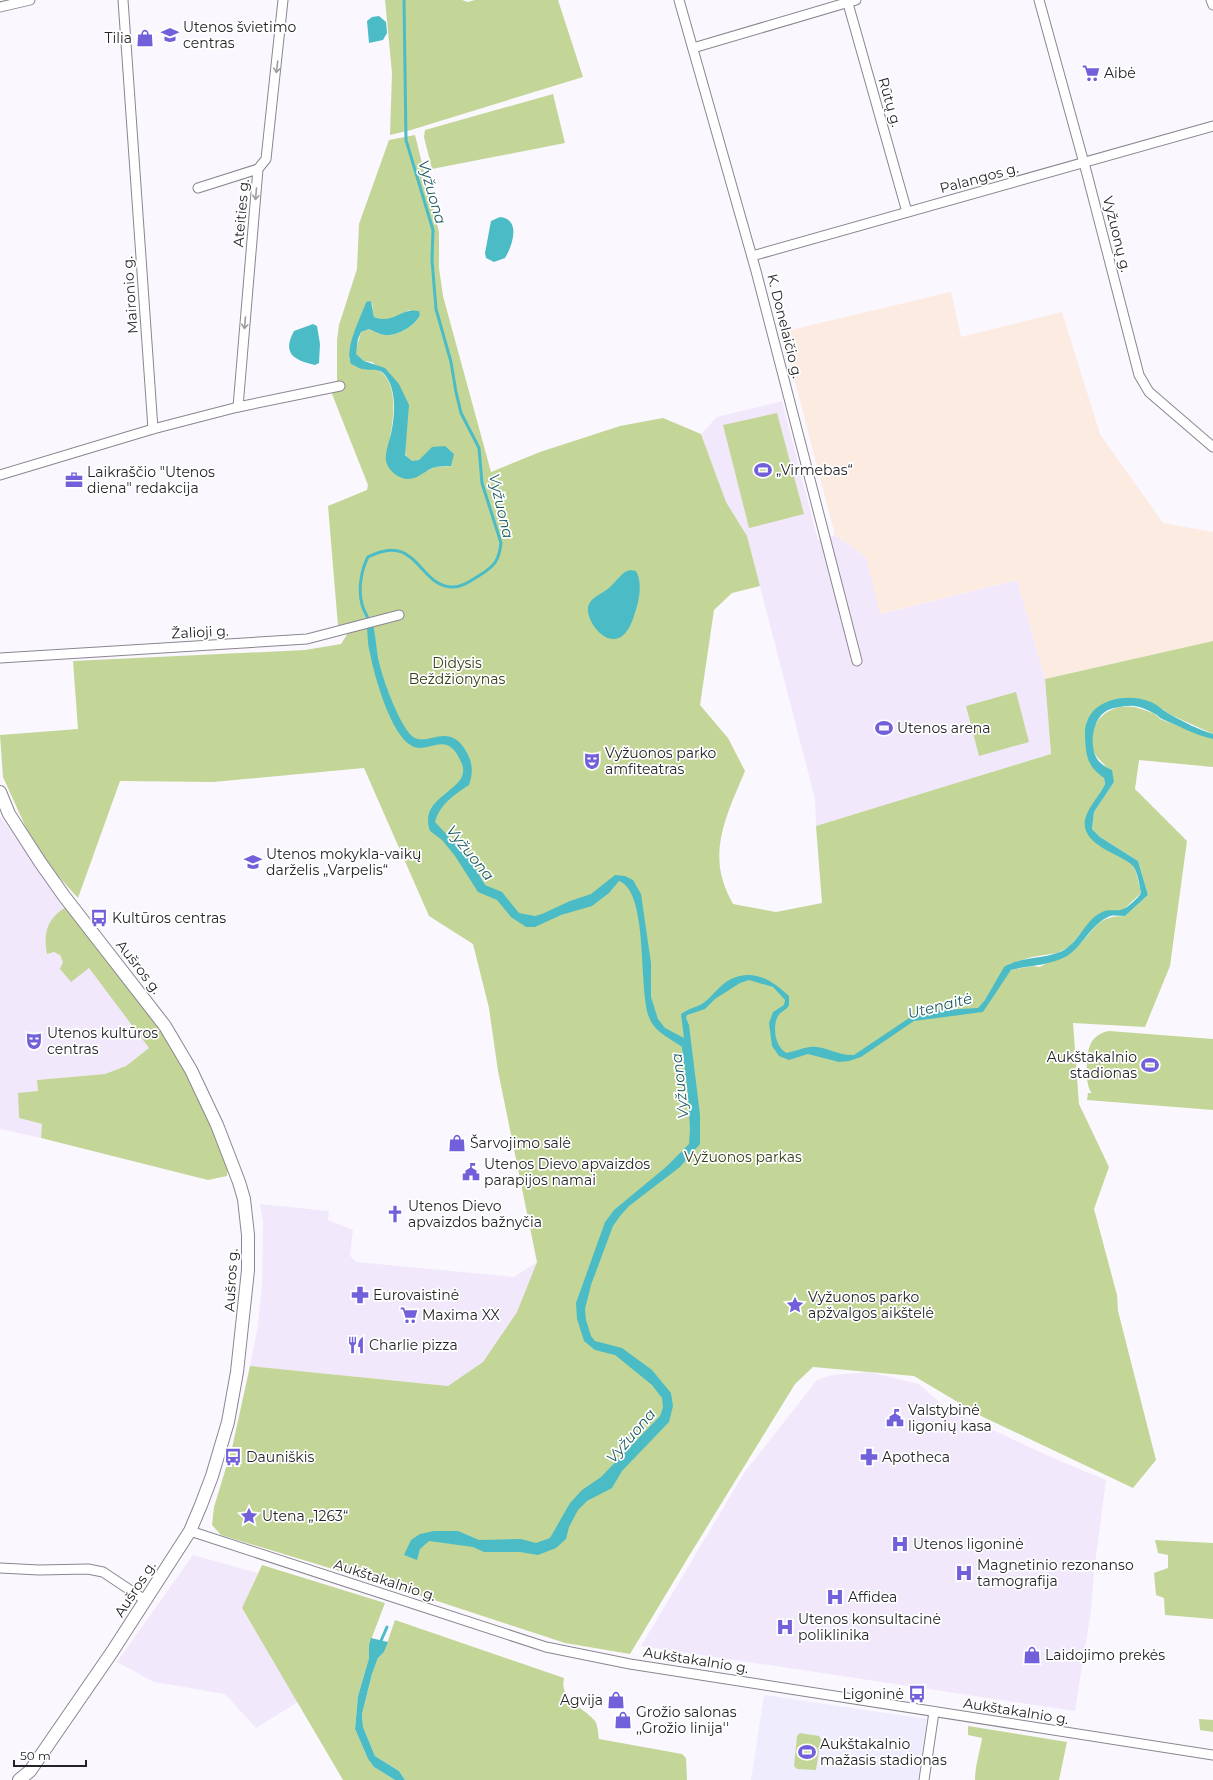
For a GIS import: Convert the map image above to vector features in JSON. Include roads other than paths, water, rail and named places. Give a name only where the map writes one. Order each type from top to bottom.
[{"type":"street","points":[[0,7],[30,0]]},
{"type":"street","name":"Maironio g.","points":[[123,0],[153,429]]},
{"type":"street","name":"Ateities g.","points":[[238,407],[258,169],[266,159],[283,0]]},
{"type":"street","name":"K. Donelaičio g.","points":[[679,0],[752,256],[857,661]]},
{"type":"street","name":"Vyžuonų g.","points":[[1039,0],[1084,163],[1139,376],[1150,392],[1213,447]]},
{"type":"street","points":[[1211,0],[1213,5]]},
{"type":"street","points":[[693,48],[850,1]]},
{"type":"street","name":"Rūtų g.","points":[[850,1],[907,212]]},
{"type":"street","name":"Palangos g.","points":[[752,256],[1213,126]]},
{"type":"street","points":[[198,188],[258,169]]},
{"type":"street","points":[[0,475],[153,429],[238,407],[340,386]]},
{"type":"street","name":"Žalioji g.","points":[[0,658],[307,639],[400,615]]},
{"type":"street","name":"Aušros g.","points":[[0,792],[19,830],[44,868],[165,1026],[191,1070],[210,1110],[244,1199],[248,1270],[237,1372],[228,1422],[212,1476],[190,1531],[144,1600],[112,1652],[34,1764],[19,1780]]},
{"type":"street","name":"Aukštakalnio g.","points":[[190,1531],[546,1647],[630,1664],[1213,1755]]},
{"type":"street","points":[[0,1568],[39,1570],[88,1569],[103,1572],[144,1600]]},
{"type":"street","points":[[924,1780],[934,1712]]},
{"type":"water","points":[[379,16],[386,22],[387,33],[383,40],[369,43],[367,21],[372,17]]},
{"type":"water","points":[[500,217],[511,222],[513,233],[511,246],[505,258],[494,262],[486,258],[485,253],[491,221]]},
{"type":"water","points":[[371,301],[374,317],[381,319],[392,318],[407,311],[419,311],[420,315],[418,319],[410,327],[394,334],[384,335],[369,329],[361,332],[358,339],[356,354],[364,361],[385,368],[399,384],[409,405],[405,455],[412,461],[419,460],[432,447],[445,446],[454,454],[451,466],[432,468],[412,479],[405,479],[394,474],[387,465],[386,454],[391,434],[394,411],[392,388],[383,373],[377,370],[365,370],[359,368],[351,364],[349,357],[351,341],[357,324],[366,302]]},
{"type":"water","points":[[313,324],[317,326],[320,344],[319,363],[315,365],[296,358],[292,354],[289,345],[294,331]]},
{"type":"water","points":[[631,570],[636,571],[640,587],[636,611],[627,631],[619,638],[611,639],[602,635],[590,620],[588,611],[589,604],[593,599],[608,589],[622,574]]},
{"type":"water","points":[[372,619],[378,658],[383,676],[396,711],[407,730],[412,736],[418,739],[446,736],[453,738],[460,743],[469,757],[472,769],[469,785],[453,796],[444,805],[435,822],[469,858],[485,885],[502,892],[519,913],[535,916],[591,894],[615,875],[625,876],[633,880],[641,894],[651,963],[651,997],[658,1019],[665,1028],[684,1038],[681,1014],[703,1003],[727,981],[739,976],[755,976],[770,981],[789,996],[789,1005],[778,1016],[775,1025],[777,1042],[787,1053],[812,1047],[854,1055],[915,1014],[925,1011],[978,1008],[985,1000],[1004,967],[1017,961],[1050,955],[1064,950],[1075,940],[1095,916],[1104,911],[1123,909],[1129,906],[1137,898],[1141,893],[1138,877],[1131,864],[1099,846],[1087,833],[1085,825],[1086,816],[1105,784],[1104,778],[1098,774],[1088,760],[1085,743],[1086,724],[1091,714],[1098,707],[1107,702],[1118,699],[1140,699],[1151,702],[1171,715],[1213,734],[1213,739],[1200,735],[1161,719],[1156,714],[1135,706],[1118,707],[1103,713],[1096,724],[1093,745],[1098,761],[1112,770],[1114,782],[1094,812],[1092,829],[1100,837],[1138,861],[1148,895],[1125,916],[1110,916],[1103,920],[1073,952],[1067,956],[1046,964],[1011,970],[983,1012],[914,1021],[861,1057],[849,1061],[839,1062],[808,1054],[789,1060],[779,1056],[772,1046],[769,1023],[773,1012],[784,1005],[785,1000],[773,987],[749,980],[740,983],[715,999],[705,1009],[687,1015],[686,1018],[689,1025],[700,1115],[700,1144],[680,1167],[629,1206],[613,1226],[591,1285],[585,1309],[586,1320],[591,1336],[595,1341],[622,1348],[652,1370],[671,1393],[673,1406],[669,1422],[622,1471],[612,1488],[587,1501],[578,1510],[569,1527],[566,1539],[556,1548],[538,1555],[520,1552],[484,1552],[473,1547],[429,1541],[420,1549],[417,1560],[404,1555],[411,1540],[420,1534],[434,1531],[458,1531],[479,1540],[521,1539],[536,1543],[550,1538],[570,1503],[582,1490],[601,1477],[660,1416],[663,1407],[662,1398],[652,1385],[615,1355],[595,1350],[584,1341],[577,1319],[576,1303],[605,1222],[614,1210],[666,1167],[689,1144],[690,1129],[688,1095],[682,1047],[658,1031],[649,1017],[644,985],[639,921],[635,903],[628,889],[619,881],[609,893],[592,906],[561,915],[535,927],[526,927],[511,917],[497,900],[478,892],[455,856],[442,840],[430,831],[428,819],[431,809],[437,801],[459,781],[463,773],[462,764],[456,753],[450,747],[444,744],[419,748],[412,746],[404,740],[397,730],[385,704],[372,663],[368,645],[366,620]]},
{"type":"water","points":[[371,1638],[388,1642],[384,1652],[378,1658],[372,1674],[362,1714],[363,1727],[375,1756],[399,1771],[405,1780],[395,1780],[374,1767],[368,1759],[355,1729],[358,1696],[369,1658],[369,1645]]},
{"type":"waterway","name":"Vyžuona","points":[[369,621],[360,593],[362,574],[368,557],[385,551],[397,551],[408,555],[432,579],[441,585],[457,587],[471,581],[493,565],[499,554],[501,543],[482,483],[479,448],[461,413],[451,362],[436,309],[432,260],[433,230],[406,140],[404,0]]},
{"type":"waterway","name":"Vyžuona","points":[[380,1643],[387,1627]]},
{"type":"place","name":"Utenos švietimo centras","points":[[170,35]]},
{"type":"place","name":"Tilia","points":[[145,38]]},
{"type":"place","name":"Aibė","points":[[1091,73]]},
{"type":"place","name":"„Virmebas“","points":[[763,470]]},
{"type":"place","name":"Laikraščio \"Utenos diena\" redakcija","points":[[74,480]]},
{"type":"place","name":"Utenos arena","points":[[884,728]]},
{"type":"place","name":"Vyžuonos parko amfiteatras","points":[[592,761]]},
{"type":"place","name":"Utenos mokykla-vaikų darželis „Varpelis“","points":[[253,862]]},
{"type":"place","name":"Kultūros centras","points":[[99,918]]},
{"type":"place","name":"Utenos kultūros centras","points":[[34,1041]]},
{"type":"place","name":"Aukštakalnio stadionas","points":[[1150,1065]]},
{"type":"place","name":"Šarvojimo salė","points":[[457,1143]]},
{"type":"place","name":"Utenos Dievo apvaizdos parapijos namai","points":[[471,1172]]},
{"type":"place","name":"Utenos Dievo apvaizdos bažnyčia","points":[[395,1214]]},
{"type":"place","name":"Eurovaistinė","points":[[360,1295]]},
{"type":"place","name":"Vyžuonos parko apžvalgos aikštelė","points":[[795,1305]]},
{"type":"place","name":"Maxima XX","points":[[409,1315]]},
{"type":"place","name":"Charlie pizza","points":[[356,1345]]},
{"type":"place","name":"Valstybinė ligonių kasa","points":[[895,1418]]},
{"type":"place","name":"Dauniškis","points":[[233,1457]]},
{"type":"place","name":"Apotheca","points":[[869,1457]]},
{"type":"place","name":"Utena „1263“","points":[[249,1516]]},
{"type":"place","name":"Utenos ligoninė","points":[[900,1544]]},
{"type":"place","name":"Magnetinio rezonanso tamografija","points":[[964,1573]]},
{"type":"place","name":"Affidea","points":[[835,1597]]},
{"type":"place","name":"Utenos konsultacinė poliklinika","points":[[785,1627]]},
{"type":"place","name":"Laidojimo prekės","points":[[1032,1655]]},
{"type":"place","name":"Ligoninė","points":[[917,1694]]},
{"type":"place","name":"Agvija","points":[[616,1700]]},
{"type":"place","name":"Grožio salonas ,,Grožio linija''","points":[[623,1720]]},
{"type":"place","name":"Aukštakalnio mažasis stadionas","points":[[807,1752]]},
{"type":"park label","name":"Didysis Beždžionynas","points":[[457,672]]},
{"type":"park label","name":"Vyžuonos parkas","points":[[743,1157]]},
{"type":"water label","name":"Utenaitė","points":[[940,1006]]}]
